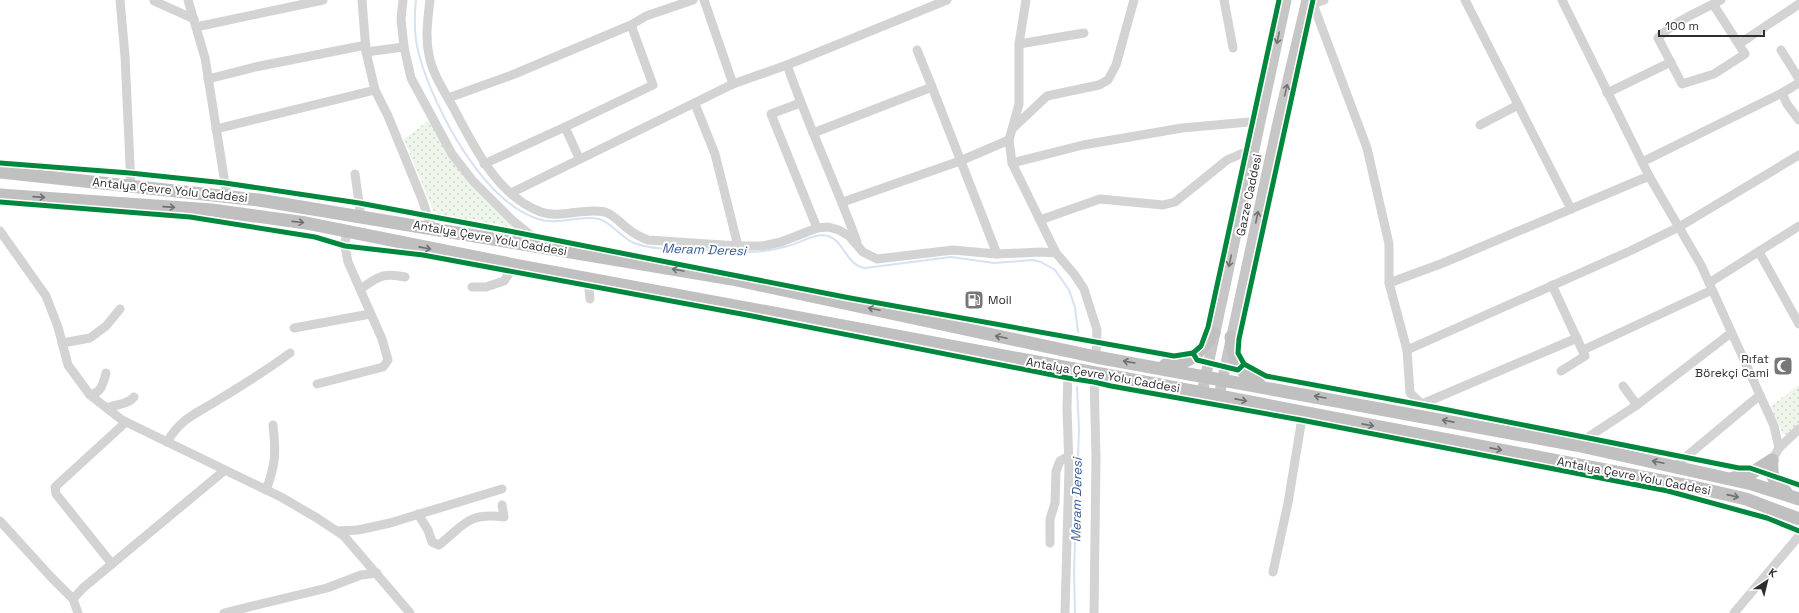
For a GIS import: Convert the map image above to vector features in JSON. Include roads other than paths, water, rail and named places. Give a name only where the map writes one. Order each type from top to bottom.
[{"type":"highway","name":"Antalya Çevre Yolu Caddesi","points":[[0,172],[259,200],[732,279],[1096,357],[1264,387],[1421,409],[1752,484],[1795,498]]},
{"type":"highway","name":"Antalya Çevre Yolu Caddesi","points":[[0,195],[212,210],[306,223],[588,279],[1219,396],[1694,487],[1746,498],[1799,519]]},
{"type":"highway","points":[[1149,366],[1171,364],[1194,358],[1214,333]]},
{"type":"highway","points":[[1231,337],[1233,353],[1239,368],[1264,387]]},
{"type":"highway","points":[[1728,479],[1750,474],[1772,460]]},
{"type":"highway","points":[[1772,460],[1771,473],[1774,482],[1795,498]]},
{"type":"main road","name":"Gazze Caddesi","points":[[1202,393],[1286,0]]},
{"type":"main road","name":"Gazze Caddesi","points":[[1219,396],[1231,337],[1309,2]]},
{"type":"street","points":[[120,0],[125,56],[131,186]]},
{"type":"street","points":[[188,0],[205,58],[227,196]]},
{"type":"street","points":[[154,1],[195,23],[323,0]]},
{"type":"street","points":[[362,0],[366,49],[375,90],[388,116],[422,199],[432,229]]},
{"type":"street","points":[[403,0],[402,19],[404,47],[411,78],[452,154],[473,181],[512,220],[546,248]]},
{"type":"street","points":[[430,0],[427,22],[429,54],[435,73],[484,164],[511,193],[525,203],[542,212],[559,214],[594,211],[606,212],[638,236],[648,240],[738,246],[762,246],[781,242],[817,228],[828,227],[839,230],[858,244]]},
{"type":"street","points":[[662,0],[668,8]]},
{"type":"street","points":[[448,98],[512,75],[631,25],[646,16],[693,0]]},
{"type":"street","points":[[704,0],[733,84]]},
{"type":"street","points":[[511,193],[579,158],[695,104],[733,84],[787,65],[946,0]]},
{"type":"street","points":[[1026,0],[1019,44],[1019,104],[1009,140],[1012,163],[1056,253],[1074,274],[1084,289],[1097,330],[1096,357]]},
{"type":"street","points":[[1012,129],[1047,96],[1099,85],[1108,80],[1116,66],[1134,0]]},
{"type":"street","points":[[1224,0],[1233,48]]},
{"type":"street","points":[[1324,0],[1309,2],[1367,148],[1389,244],[1389,283],[1407,350],[1410,393],[1421,409],[1577,338]]},
{"type":"street","points":[[1465,0],[1572,209]]},
{"type":"street","points":[[1562,0],[1649,176],[1701,265],[1774,426],[1778,448]]},
{"type":"street","points":[[1717,2],[1739,44],[1745,54],[1714,74],[1682,84],[1658,38],[1666,30],[1717,2]]},
{"type":"street","points":[[1739,44],[1799,4]]},
{"type":"street","points":[[484,164],[653,85],[631,25]]},
{"type":"street","points":[[1019,44],[1084,33]]},
{"type":"street","points":[[208,79],[255,67],[366,49],[404,47]]},
{"type":"street","points":[[917,50],[997,254]]},
{"type":"street","points":[[1781,50],[1799,79]]},
{"type":"street","points":[[1607,93],[1671,62]]},
{"type":"street","points":[[787,65],[800,102],[843,202],[858,244],[863,252],[877,259],[953,250],[997,254],[1041,252],[1056,253]]},
{"type":"street","points":[[1642,162],[1782,93],[1799,83]]},
{"type":"street","points":[[813,133],[932,87]]},
{"type":"street","points":[[216,129],[375,90]]},
{"type":"street","points":[[1782,93],[1787,104],[1799,120]]},
{"type":"street","points":[[800,102],[771,114],[817,228]]},
{"type":"street","points":[[695,104],[715,154],[738,246]]},
{"type":"street","points":[[1480,125],[1518,105]]},
{"type":"street","points":[[1012,163],[1083,145],[1182,128],[1260,121]]},
{"type":"street","points":[[565,127],[579,158]]},
{"type":"street","points":[[843,202],[960,161],[1009,140]]},
{"type":"street","points":[[1040,220],[1100,199],[1163,205],[1175,202],[1227,160],[1243,153],[1254,153]]},
{"type":"street","points":[[1407,350],[1679,228],[1799,155]]},
{"type":"street","points":[[355,174],[361,217]]},
{"type":"street","points":[[1389,283],[1442,263],[1649,176]]},
{"type":"street","points":[[1583,350],[1710,286],[1799,226]]},
{"type":"street","points":[[0,231],[46,296],[68,365],[90,395],[126,422],[266,490],[318,518],[344,536],[410,613]]},
{"type":"street","points":[[317,384],[383,367],[388,360],[382,339],[348,262],[345,246],[346,232]]},
{"type":"street","points":[[1759,252],[1799,324]]},
{"type":"street","points":[[472,287],[486,287],[504,281],[515,265]]},
{"type":"street","points":[[360,289],[381,275],[390,273],[405,277]]},
{"type":"street","points":[[588,279],[590,299]]},
{"type":"street","points":[[1552,285],[1585,356],[1560,371]]},
{"type":"street","points":[[62,343],[90,338],[106,326],[120,309]]},
{"type":"street","points":[[294,328],[370,314]]},
{"type":"street","points":[[1576,445],[1637,405],[1731,333]]},
{"type":"street","points":[[167,442],[175,429],[200,410],[290,353]]},
{"type":"street","points":[[1066,613],[1069,456],[1068,369]]},
{"type":"street","points":[[90,395],[96,393],[102,388],[106,373]]},
{"type":"street","points":[[1094,374],[1096,458],[1094,613]]},
{"type":"street","points":[[1623,386],[1637,405]]},
{"type":"street","points":[[1675,466],[1760,395]]},
{"type":"street","points":[[107,408],[116,404],[129,402],[134,398]]},
{"type":"street","points":[[1273,572],[1288,503],[1303,412]]},
{"type":"street","points":[[112,564],[56,494],[55,487],[126,422]]},
{"type":"street","points":[[266,490],[274,470],[276,451],[273,425]]},
{"type":"street","points":[[1772,460],[1778,448],[1799,429]]},
{"type":"street","points":[[1050,543],[1050,519],[1055,503],[1056,471],[1060,461],[1069,456]]},
{"type":"street","points":[[73,599],[83,588],[225,470]]},
{"type":"street","points":[[337,531],[358,530],[390,523],[502,489]]},
{"type":"street","points":[[418,514],[428,530],[432,542],[439,545],[466,521],[477,517],[491,515],[504,517],[502,505]]},
{"type":"street","points":[[0,521],[73,599],[78,613]]},
{"type":"street","points":[[1734,613],[1799,536]]},
{"type":"street","points":[[224,613],[327,588],[361,575],[377,573]]},
{"type":"waterway","name":"Meram Deresi","points":[[416,0],[415,28],[417,48],[426,77],[448,125],[463,150],[480,173],[498,193],[517,209],[538,219],[546,221],[562,221],[584,218],[599,219],[608,223],[624,237],[634,243],[657,248],[758,252],[792,245],[814,236],[823,235],[836,241],[853,262],[858,266],[865,268],[951,257],[994,263],[1033,260],[1041,262],[1055,270],[1069,290],[1075,307],[1078,332]]},
{"type":"waterway","name":"Meram Deresi","points":[[1075,613],[1074,571],[1079,429],[1077,387]]},
{"type":"place","name":"Moil","points":[[974,300]]},
{"type":"place","name":"Rıfat Börekçi Cami","points":[[1783,366]]}]
